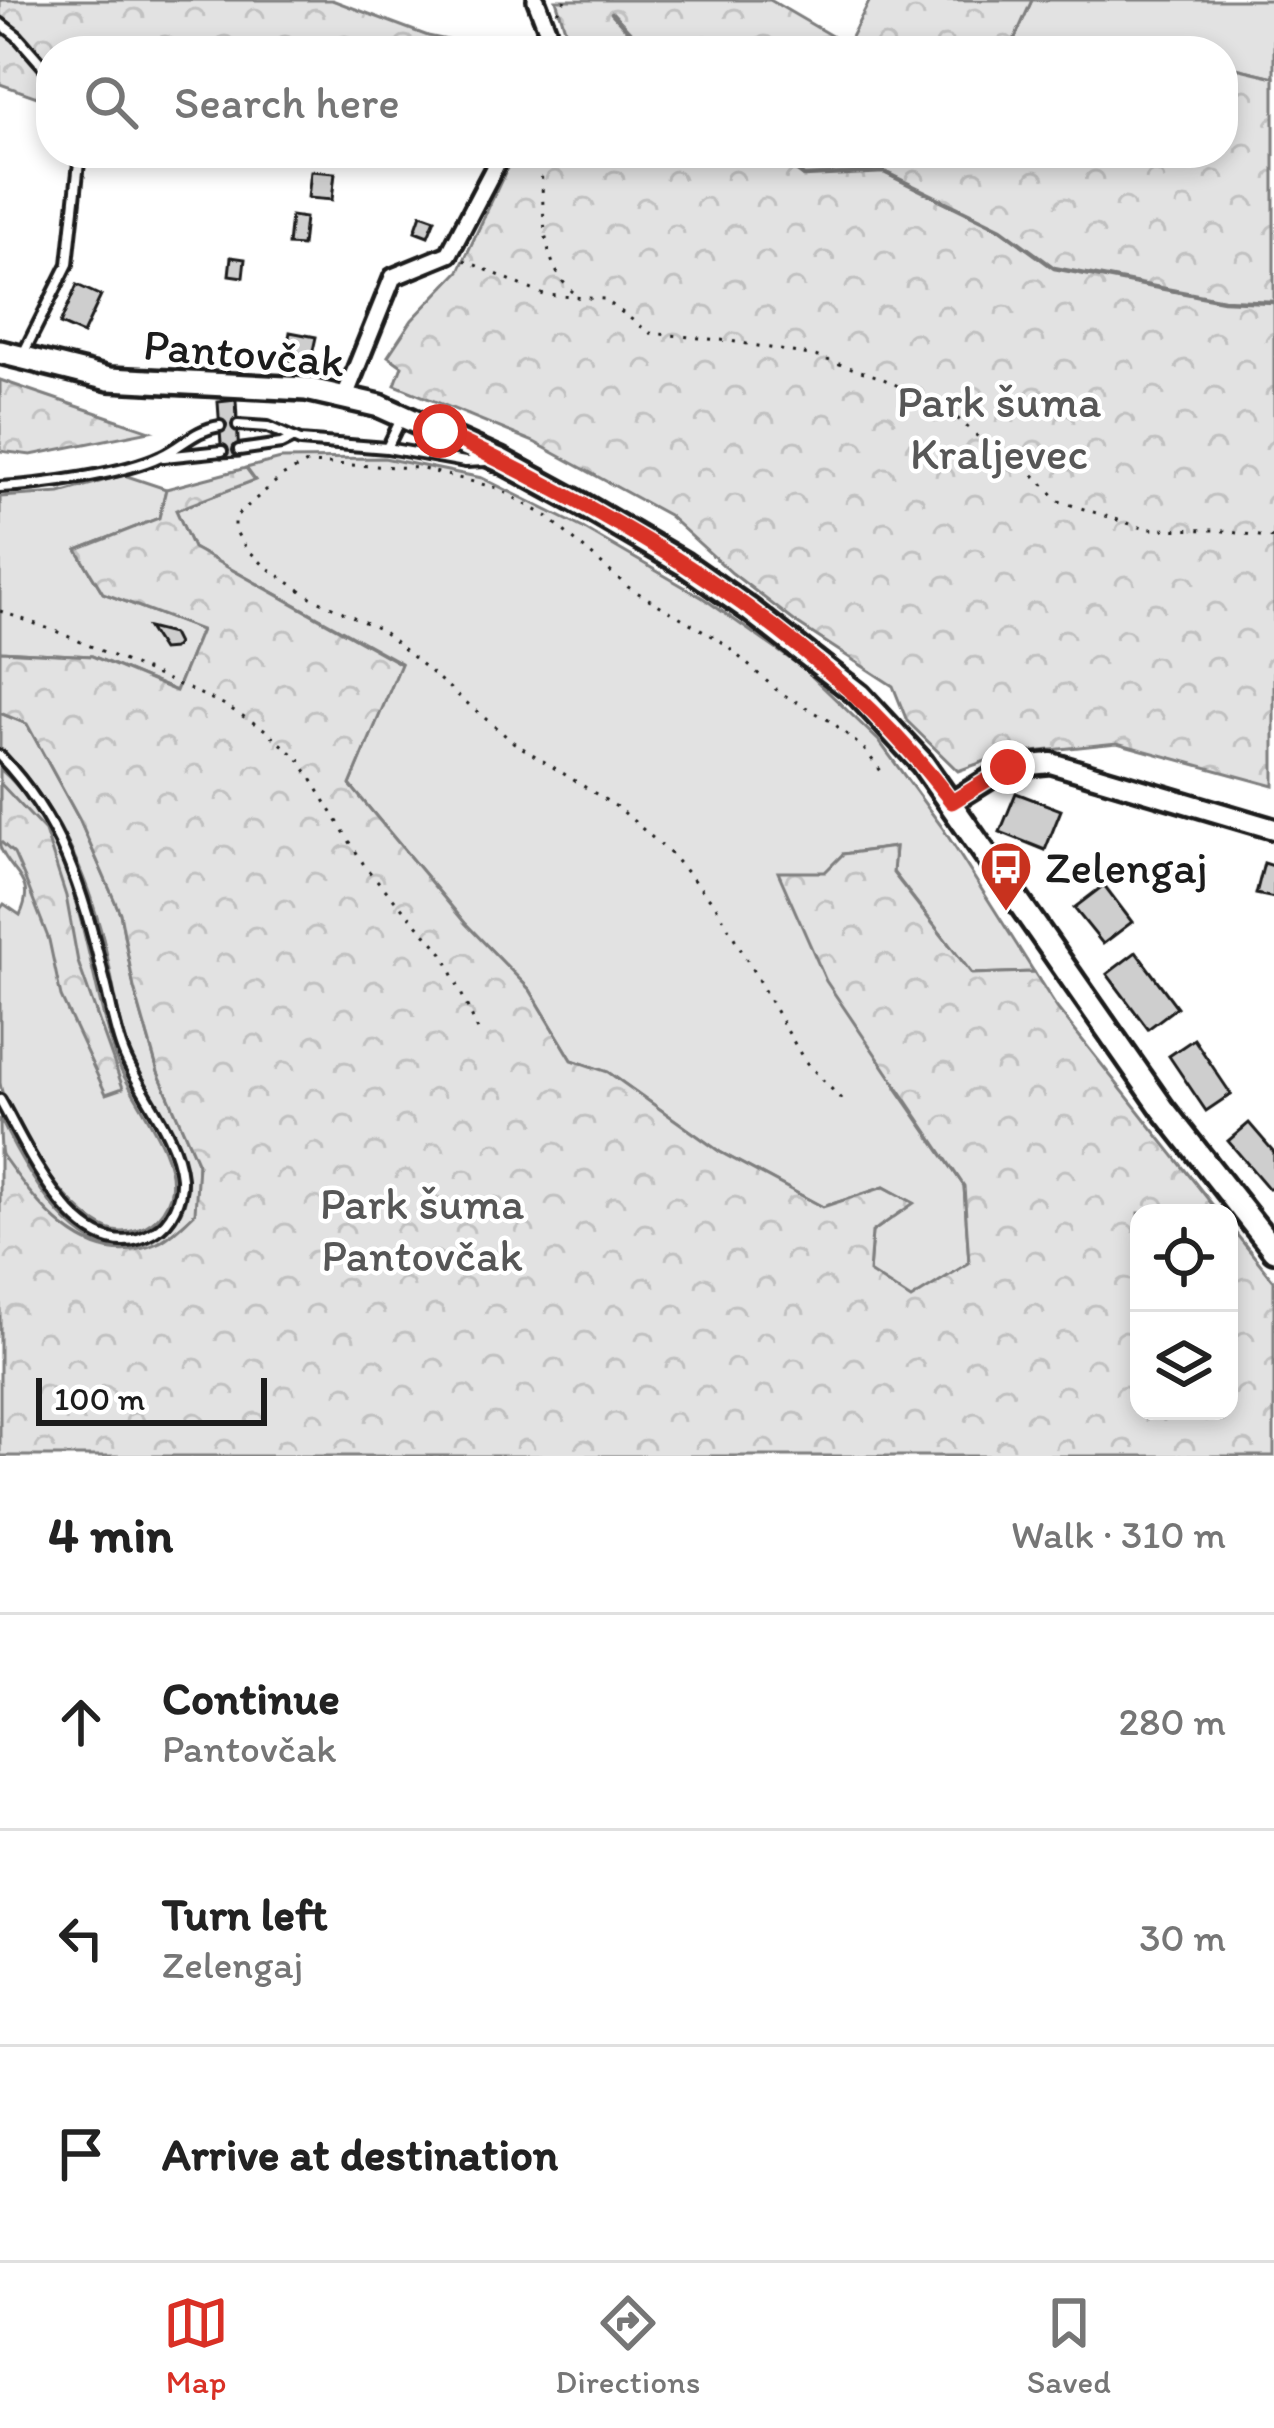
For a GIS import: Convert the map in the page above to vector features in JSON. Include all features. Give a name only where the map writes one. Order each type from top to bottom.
[{"type":"main road","name":"Pantovčak","points":[[10,355],[109,379],[253,385],[344,396],[403,416],[500,460],[646,541],[801,646],[890,725],[952,802],[1163,1109],[1274,1250]]},
{"type":"street","points":[[536,0],[546,36]]},
{"type":"street","points":[[344,396],[392,277],[449,254],[494,168]]},
{"type":"street","points":[[952,802],[1008,767],[1052,763],[1274,829]]},
{"type":"lane","points":[[0,23],[36,58]]},
{"type":"lane","points":[[10,355],[68,264],[78,168]]},
{"type":"lane","points":[[387,448],[403,416]]},
{"type":"lane","points":[[238,425],[268,427],[292,438],[465,462],[500,460]]},
{"type":"lane","points":[[159,458],[196,432],[220,426]]},
{"type":"lane","points":[[239,449],[281,445],[292,438]]},
{"type":"lane","points":[[0,487],[47,485],[159,458],[222,451]]},
{"type":"lane","points":[[0,756],[48,814],[69,855],[122,1050],[176,1157],[179,1200],[170,1218],[155,1232],[136,1239],[111,1240],[87,1228],[51,1189],[0,1100]]},
{"type":"path","points":[[540,168],[548,255],[571,291],[582,298]]},
{"type":"path","points":[[449,254],[544,295],[604,299],[650,333],[815,356],[879,377],[946,408],[978,437],[1018,458],[1059,501],[1146,529],[1216,530],[1274,538]]},
{"type":"path","points":[[841,1099],[804,1060],[716,906],[671,854],[620,809],[513,742],[381,630],[311,597],[266,567],[245,547],[235,530],[235,517],[282,476],[307,463],[419,467],[496,488],[548,517],[628,587],[721,641],[778,692],[832,722],[864,749],[884,775]]},
{"type":"path","points":[[0,611],[223,704],[265,729],[299,759],[366,868],[442,953],[481,1035]]},
{"type":"green space","points":[[0,0],[332,0],[428,36],[36,36],[36,97],[0,84]]},
{"type":"green space","points":[[556,0],[770,0],[832,36],[567,36]]},
{"type":"green space","points":[[870,0],[1032,0],[1016,36],[852,36]]},
{"type":"green space","points":[[1032,0],[1274,0],[1274,77],[1238,69],[1238,36],[1016,36]]},
{"type":"green space","name":"Park šuma Kraljevec","points":[[1238,69],[1274,77],[1274,786],[1117,743],[1002,755],[958,771],[907,721],[893,686],[798,624],[668,515],[534,442],[395,385],[402,366],[388,356],[412,320],[459,271],[507,168],[1238,168]]},
{"type":"green space","points":[[0,380],[150,431],[31,455],[0,451]]},
{"type":"green space","points":[[384,458],[482,478],[583,528],[703,598],[803,668],[879,741],[942,827],[1034,972],[972,974],[893,872],[895,847],[843,854],[896,1088],[964,1186],[969,1263],[911,1300],[869,1273],[872,1232],[913,1203],[884,1187],[823,1207],[720,1152],[608,1072],[572,1060],[530,990],[465,923],[350,785],[401,663],[193,548],[176,510],[254,480],[246,468],[281,459]]},
{"type":"green space","name":"Park šuma Pantovčak","points":[[246,468],[255,480],[176,510],[193,548],[401,664],[350,785],[465,923],[530,990],[572,1060],[608,1072],[720,1152],[823,1207],[884,1187],[914,1203],[872,1232],[869,1272],[911,1299],[969,1263],[964,1186],[826,981],[778,872],[825,872],[843,854],[895,847],[893,873],[972,974],[1034,972],[1057,1008],[1212,1204],[1130,1204],[1130,1420],[1238,1420],[1238,1236],[1274,1281],[1274,1456],[0,1456],[0,1152],[47,1212],[86,1242],[108,1249],[132,1250],[158,1243],[195,1213],[198,1164],[158,1072],[134,988],[120,913],[79,819],[27,724],[0,713],[0,651],[92,656],[176,691],[201,630],[103,593],[77,550],[159,518],[166,489]]},
{"type":"green space","points":[[124,475],[166,489],[159,518],[77,550],[103,593],[201,630],[176,691],[92,656],[0,651],[0,497],[60,493]]},
{"type":"green space","points":[[0,713],[27,724],[79,819],[120,913],[134,988],[158,1072],[198,1164],[196,1213],[162,1240],[134,1252],[105,1249],[69,1231],[36,1203],[2,1155],[0,1118],[24,1164],[59,1214],[103,1246],[128,1249],[154,1240],[177,1219],[184,1205],[186,1169],[181,1151],[128,1047],[85,880],[50,810],[0,749]]},
{"type":"green space","points":[[0,769],[27,798],[63,865],[114,1054],[168,1162],[172,1179],[167,1204],[152,1222],[138,1229],[122,1232],[104,1227],[85,1214],[30,1148],[5,1101],[0,1083],[0,909],[4,904],[20,915],[26,893],[0,847]]},
{"type":"green space","points":[[0,783],[45,831],[66,896],[78,962],[123,1088],[106,1094],[61,997],[49,940],[26,881],[14,854],[0,841]]},
{"type":"building","points":[[311,171],[335,173],[332,200],[308,198]]},
{"type":"building","points":[[421,214],[435,219],[428,236],[415,231]]},
{"type":"building","points":[[291,216],[305,218],[302,246],[288,245]]},
{"type":"building","points":[[231,257],[245,259],[243,277],[229,275]]},
{"type":"building","points":[[77,285],[101,296],[83,334],[60,324]]},
{"type":"building","points":[[290,332],[316,337],[310,364],[285,359]]},
{"type":"building","points":[[236,400],[239,457],[222,458],[218,402]]},
{"type":"building","points":[[148,628],[172,634],[177,644],[162,650]]},
{"type":"building","points":[[1016,793],[1061,810],[1045,850],[1000,832]]},
{"type":"building","points":[[1264,863],[1274,866],[1274,898],[1256,894]]},
{"type":"building","points":[[1104,885],[1132,922],[1103,944],[1074,908]]},
{"type":"building","points":[[1136,952],[1177,1007],[1148,1029],[1107,974]]},
{"type":"building","points":[[1194,1039],[1231,1094],[1206,1111],[1169,1056]]},
{"type":"building","points":[[1249,1123],[1274,1152],[1274,1185],[1269,1189],[1228,1141]]},
{"type":"waterway","points":[[612,13],[633,36]]},
{"type":"waterway","points":[[793,168],[804,176],[884,172],[1001,229],[1054,268],[1223,300],[1274,302]]},
{"type":"place","name":"Zelengaj","points":[[1006,913]]},
{"type":"route","points":[[440,431],[646,541],[801,646],[890,725],[952,802],[1008,767]]}]
